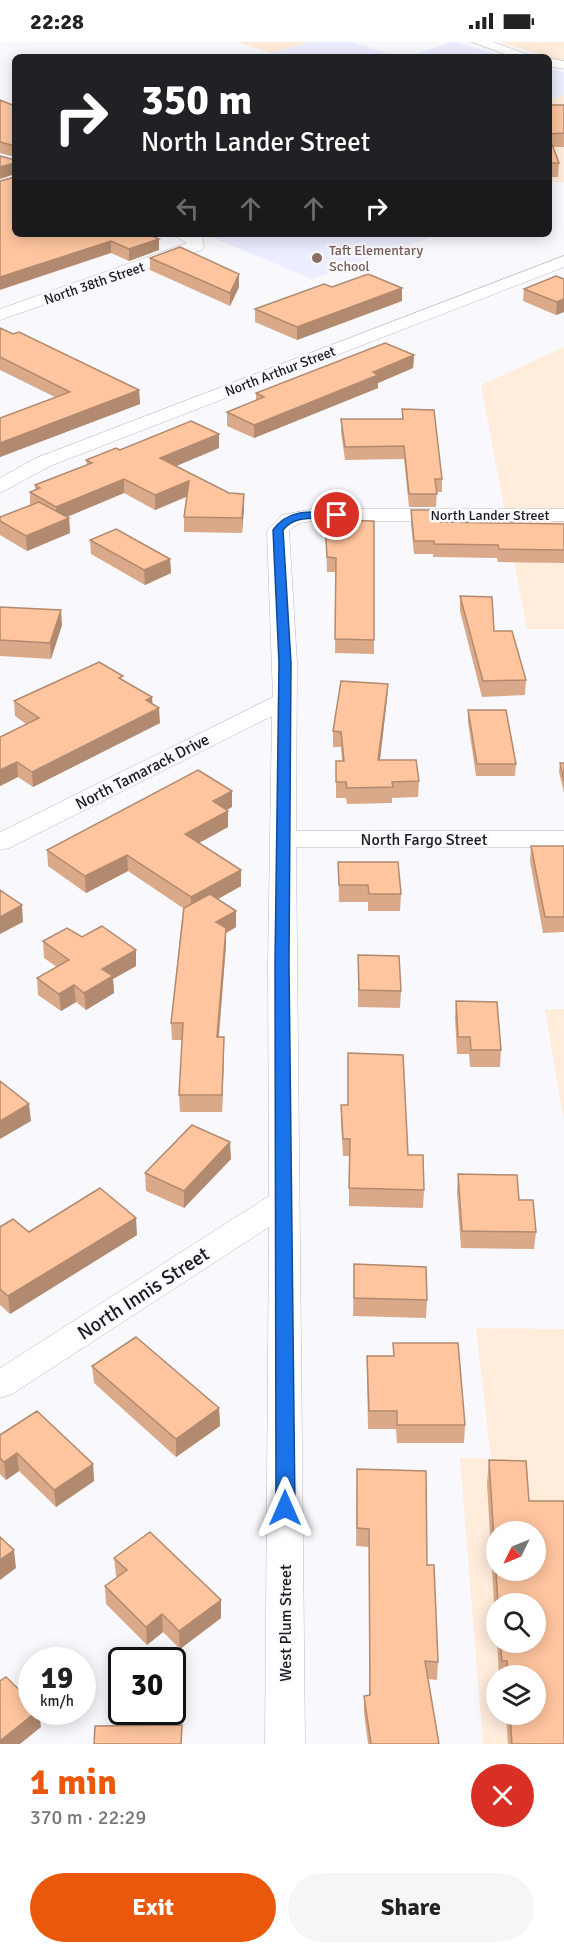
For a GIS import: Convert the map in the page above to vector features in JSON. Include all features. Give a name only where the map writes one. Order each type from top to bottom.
[{"type":"street","points":[[479,42],[518,54]]},
{"type":"street","name":"North 38th Street","points":[[0,315],[196,246],[196,241],[187,237]]},
{"type":"street","name":"North Arthur Street","points":[[0,487],[43,462],[564,261]]},
{"type":"street","name":"North Lander Street","points":[[278,530],[285,521],[296,516],[564,515]]},
{"type":"street","name":"West Plum Street","points":[[278,530],[285,663],[282,963],[285,1201],[285,1744]]},
{"type":"street","name":"North Tamarack Drive","points":[[0,842],[284,700]]},
{"type":"street","name":"North Fargo Street","points":[[284,839],[564,839]]},
{"type":"street","name":"North Innis Street","points":[[0,1385],[285,1201]]},
{"type":"shaded area","points":[[237,42],[310,42],[271,53]]},
{"type":"shaded area","points":[[310,42],[353,42],[390,54],[268,54]]},
{"type":"shaded area","points":[[456,42],[495,54],[416,54]]},
{"type":"shaded area","points":[[500,42],[564,42],[564,61],[552,58],[552,54],[539,54]]},
{"type":"shaded area","points":[[552,70],[564,72],[564,95],[552,99]]},
{"type":"shaded area","points":[[564,95],[564,182],[552,182],[552,99]]},
{"type":"shaded area","name":"Taft Elementary School","points":[[211,237],[431,237],[312,279]]},
{"type":"shaded area","points":[[564,347],[564,629],[527,629],[481,385]]},
{"type":"shaded area","points":[[545,1009],[564,1009],[564,1121]]},
{"type":"shaded area","points":[[476,1328],[564,1329],[564,1744],[483,1744],[460,1458],[491,1459]]},
{"type":"building","points":[[0,100],[12,105],[12,145],[0,142]]},
{"type":"building","points":[[552,105],[564,105],[564,133],[552,134]]},
{"type":"building","points":[[552,144],[559,163],[552,163]]},
{"type":"building","points":[[0,156],[12,159],[12,164],[0,167]]},
{"type":"building","points":[[12,178],[12,237],[154,237],[159,239],[129,249],[111,241],[0,277],[0,181]]},
{"type":"building","points":[[180,247],[239,274],[230,293],[150,258]]},
{"type":"building","points":[[368,274],[402,288],[297,327],[255,309],[324,284],[332,287]]},
{"type":"building","points":[[556,276],[564,279],[564,299],[557,302],[524,289]]},
{"type":"building","points":[[0,328],[13,334],[19,332],[139,390],[0,443],[0,418],[70,392],[0,357]]},
{"type":"building","points":[[385,343],[414,355],[373,372],[378,375],[254,425],[227,412],[264,397],[256,393]]},
{"type":"building","points":[[402,409],[434,410],[442,479],[435,479],[437,494],[409,494],[404,446],[345,447],[341,419],[403,419]]},
{"type":"building","points":[[191,421],[219,434],[160,458],[229,493],[244,494],[242,518],[184,517],[189,481],[155,495],[124,479],[56,507],[30,492],[40,488],[35,485],[92,463],[86,460],[116,448],[120,450]]},
{"type":"building","points":[[39,502],[69,518],[26,536],[0,521],[0,517]]},
{"type":"building","points":[[411,510],[439,510],[440,522],[564,524],[564,550],[499,549],[498,545],[434,544],[434,541],[414,541]]},
{"type":"building","points":[[325,520],[374,521],[374,640],[335,639],[336,558],[327,557]]},
{"type":"building","points":[[116,529],[170,559],[144,570],[90,540]]},
{"type":"building","points":[[460,596],[492,597],[494,631],[512,631],[526,680],[483,681]]},
{"type":"building","points":[[0,607],[61,610],[50,643],[0,640]]},
{"type":"building","points":[[99,662],[123,676],[119,678],[152,697],[146,700],[159,708],[32,772],[17,762],[0,770],[0,737],[39,718],[14,701]]},
{"type":"building","points":[[341,681],[388,684],[378,760],[416,760],[419,781],[392,782],[393,787],[347,788],[346,782],[336,782],[336,761],[344,761],[341,732],[333,731]]},
{"type":"building","points":[[468,710],[506,710],[516,764],[477,764]]},
{"type":"building","points":[[560,763],[564,763],[564,781]]},
{"type":"building","points":[[198,770],[232,791],[213,801],[228,811],[185,834],[241,870],[191,897],[127,855],[85,876],[47,850]]},
{"type":"building","points":[[531,846],[564,846],[564,917],[545,917]]},
{"type":"building","points":[[338,862],[398,862],[401,894],[369,894],[368,885],[339,885]]},
{"type":"building","points":[[0,890],[22,905],[0,917]]},
{"type":"building","points":[[210,894],[236,911],[216,922],[226,928],[217,1037],[224,1037],[222,1095],[179,1095],[183,1023],[171,1023],[184,908]]},
{"type":"building","points":[[102,926],[136,950],[102,969],[113,976],[84,993],[74,985],[59,994],[37,978],[69,960],[43,941],[67,928],[82,937]]},
{"type":"building","points":[[358,955],[399,956],[401,991],[359,990]]},
{"type":"building","points":[[456,1001],[497,1002],[501,1050],[471,1050],[470,1037],[458,1037]]},
{"type":"building","points":[[348,1053],[403,1055],[408,1155],[423,1155],[424,1190],[349,1188],[350,1139],[343,1139],[341,1105],[348,1105]]},
{"type":"building","points":[[0,1081],[29,1104],[0,1121]]},
{"type":"building","points":[[192,1125],[230,1142],[184,1191],[145,1173]]},
{"type":"building","points":[[458,1174],[517,1175],[519,1200],[533,1200],[536,1232],[462,1231]]},
{"type":"building","points":[[100,1188],[136,1218],[8,1296],[0,1289],[0,1227],[13,1219],[29,1232]]},
{"type":"building","points":[[354,1264],[426,1267],[427,1300],[354,1298]]},
{"type":"building","points":[[136,1337],[219,1408],[176,1439],[92,1366]]},
{"type":"building","points":[[393,1343],[458,1343],[465,1425],[397,1425],[397,1411],[369,1411],[367,1356],[394,1356]]},
{"type":"building","points":[[37,1411],[93,1464],[54,1490],[17,1453],[4,1462],[0,1458],[0,1435]]},
{"type":"building","points":[[489,1460],[526,1461],[529,1501],[564,1501],[564,1744],[512,1744],[511,1725],[546,1725],[546,1665],[507,1665],[507,1661],[502,1661],[501,1653],[546,1653],[546,1593],[497,1593],[497,1581],[546,1581],[546,1521],[493,1521]]},
{"type":"building","points":[[357,1469],[426,1471],[427,1565],[434,1565],[438,1662],[425,1661],[439,1744],[371,1744],[364,1696],[370,1695],[369,1529],[357,1528]]},
{"type":"building","points":[[150,1532],[221,1600],[179,1631],[162,1614],[146,1627],[105,1586],[127,1570],[114,1558]]},
{"type":"building","points":[[0,1537],[14,1550],[0,1560]]},
{"type":"building","points":[[6,1677],[18,1689],[18,1725],[20,1725],[0,1741],[0,1681]]},
{"type":"building","points":[[182,1725],[181,1744],[94,1744],[95,1726]]},
{"type":"place","name":"Taft Elementary School","points":[[317,258]]},
{"type":"route","points":[[285,1508],[282,963],[285,663],[278,530],[285,521],[296,516],[337,515]]}]
